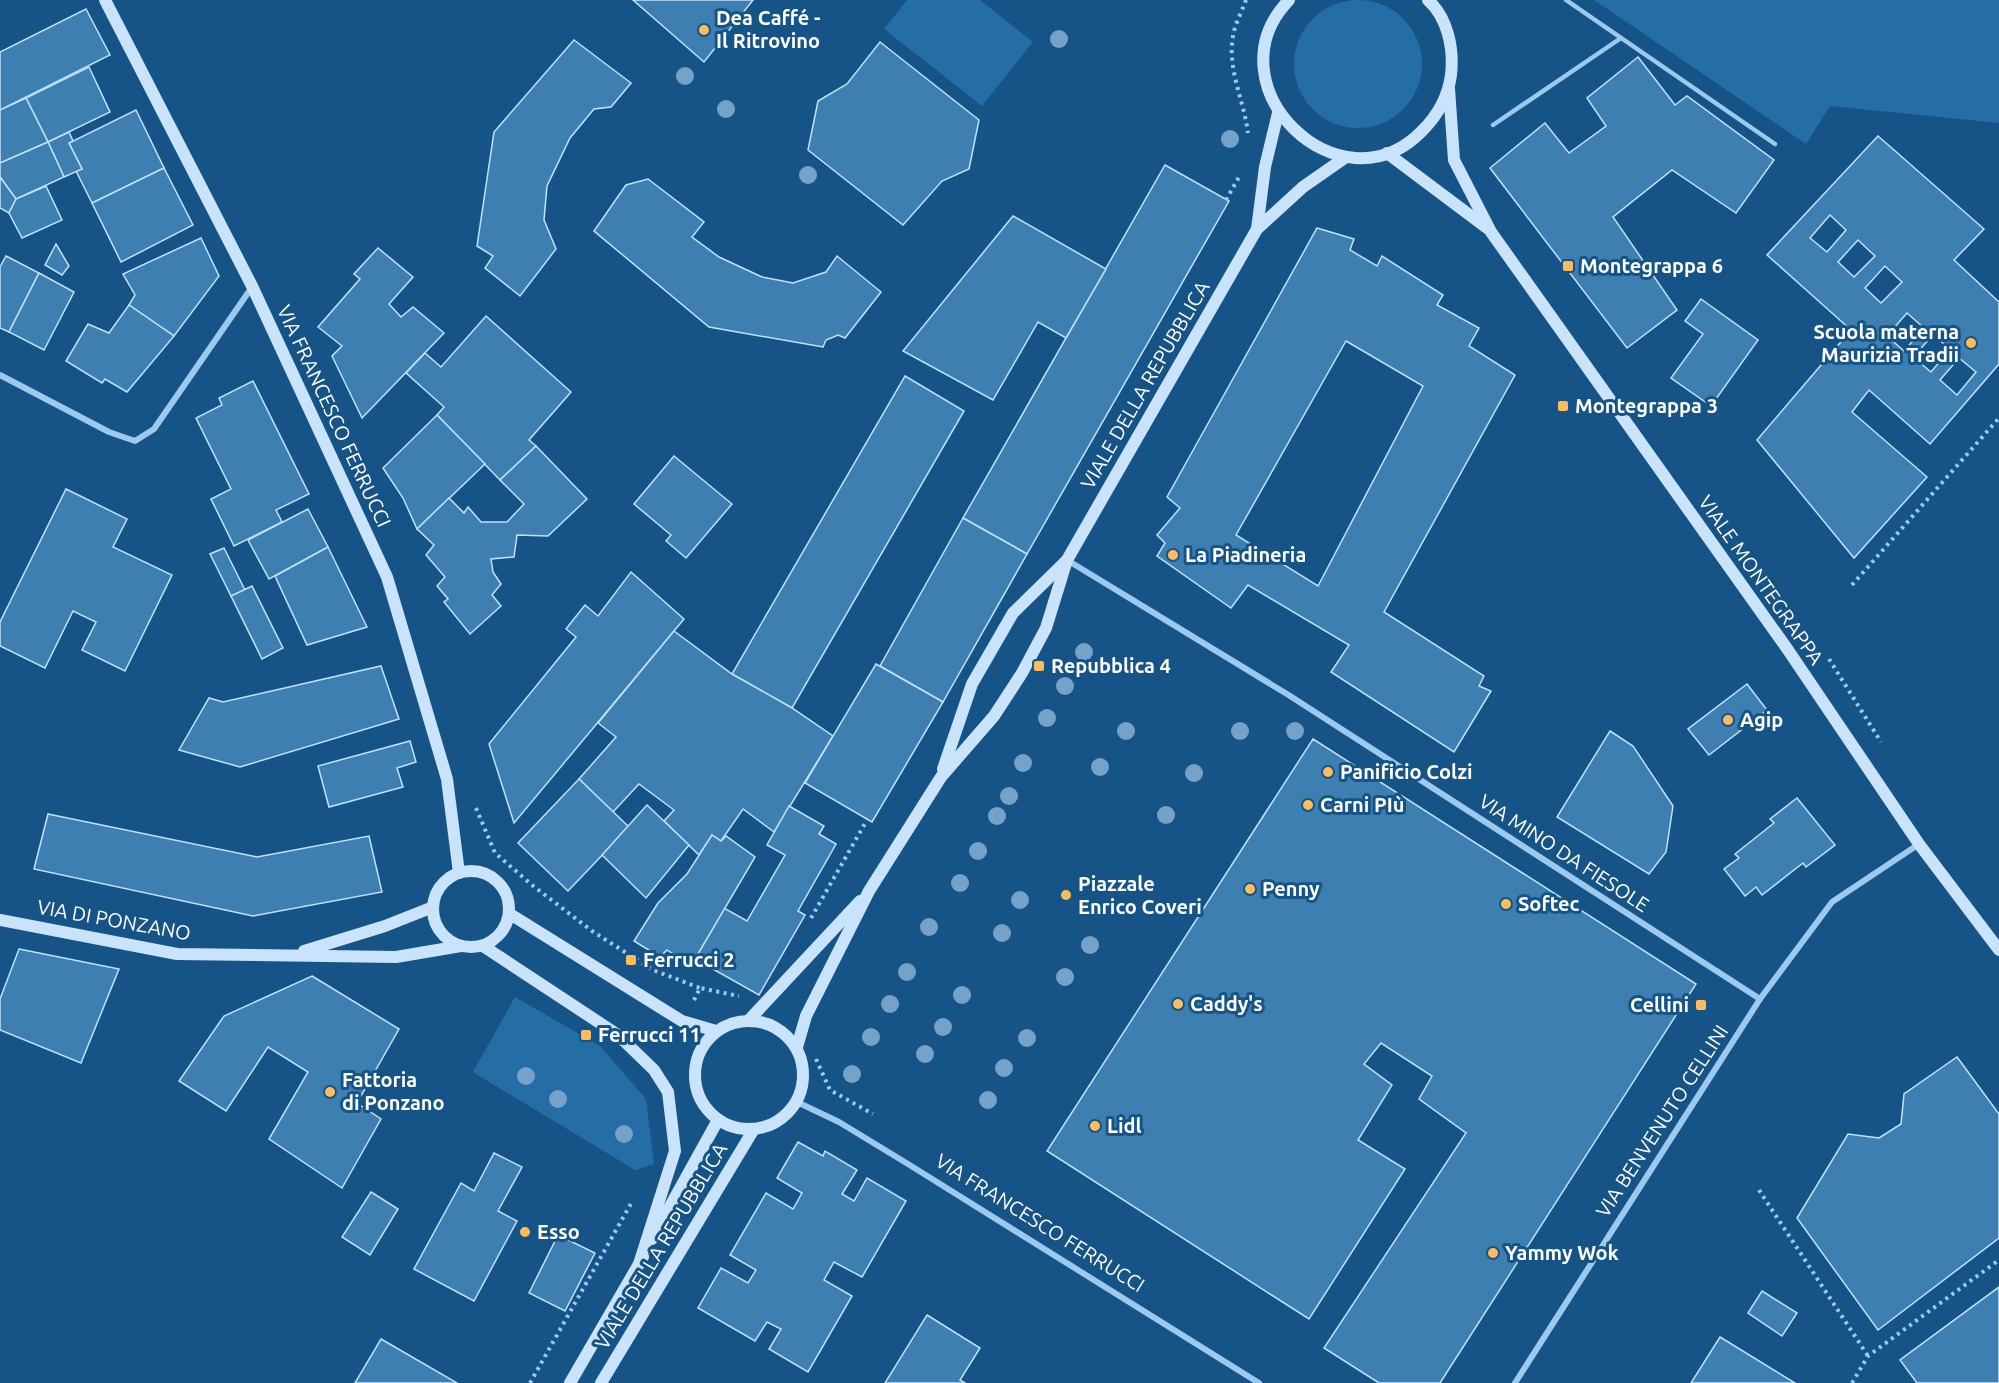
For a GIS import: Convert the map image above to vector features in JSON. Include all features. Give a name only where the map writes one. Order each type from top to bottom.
[{"type":"main road","name":"VIA FRANCESCO FERRUCCI","points":[[105,0],[252,286],[387,577],[447,779],[459,873]]},
{"type":"main road","points":[[1428,0],[1439,4],[1453,57],[1449,89],[1454,160],[1491,231]]},
{"type":"main road","points":[[1282,3],[1268,33],[1263,60],[1267,88],[1278,113],[1296,134],[1320,149],[1346,157],[1367,157],[1388,153],[1415,138],[1436,116],[1449,89]]},
{"type":"main road","points":[[1257,229],[1265,167],[1278,113]]},
{"type":"main road","points":[[1388,153],[1491,231]]},
{"type":"main road","points":[[1257,229],[1303,187],[1346,157]]},
{"type":"main road","name":"VIALE DELLA REPUBBLICA","points":[[869,891],[941,777],[994,716],[1022,673],[1046,628],[1067,560],[1257,229]]},
{"type":"main road","name":"VIALE MONTEGRAPPA","points":[[1491,231],[1788,650],[1919,844],[1999,950]]},
{"type":"main road","name":"VIALE DELLA REPUBBLICA","points":[[941,777],[972,684],[1013,614],[1067,560]]},
{"type":"main road","points":[[483,946],[501,934],[510,914],[509,901],[505,889],[496,879],[472,870],[459,873],[444,882],[434,898],[433,907],[440,931],[449,940],[461,946],[483,946],[618,1035],[654,1070],[668,1092],[675,1151],[639,1264]]},
{"type":"main road","points":[[749,1020],[869,891]]},
{"type":"main road","points":[[797,1047],[807,1016],[869,891]]},
{"type":"main road","points":[[293,955],[385,926],[433,907]]},
{"type":"main road","points":[[510,914],[682,1021],[716,1031],[731,1023],[749,1020],[777,1027],[797,1047],[803,1065],[804,1084],[797,1102],[779,1120],[754,1129]]},
{"type":"main road","name":"VIA DI PONZANO","points":[[0,920],[177,954],[396,957],[461,946]]},
{"type":"main road","name":"VIALE DELLA REPUBBLICA","points":[[600,1383],[754,1129],[735,1128],[718,1120],[706,1108],[697,1093],[694,1077],[696,1059],[704,1044],[716,1031]]},
{"type":"main road","points":[[639,1264],[718,1120]]},
{"type":"main road","name":"VIALE DELLA REPUBBLICA","points":[[570,1383],[639,1264]]},
{"type":"street","points":[[0,375],[109,432],[135,441],[154,429],[252,286]]},
{"type":"street","name":"VIA MINO DA FIESOLE","points":[[1067,560],[1287,694],[1760,999]]},
{"type":"street","points":[[1760,999],[1832,902],[1919,844]]},
{"type":"street","name":"VIA BENVENUTO CELLINI","points":[[1515,1383],[1760,999]]},
{"type":"street","name":"VIA FRANCESCO FERRUCCI","points":[[797,1102],[869,1140],[1259,1383]]},
{"type":"lane","points":[[1566,0],[1775,144]]},
{"type":"lane","points":[[1493,125],[1621,38]]},
{"type":"path","points":[[1246,0],[1233,36],[1233,70],[1245,109],[1249,140]]},
{"type":"path","points":[[1226,200],[1240,175]]},
{"type":"path","points":[[1852,585],[1999,418]]},
{"type":"path","points":[[807,923],[867,820]]},
{"type":"path","points":[[682,1021],[700,988],[743,997]]},
{"type":"path","points":[[815,1056],[830,1090],[873,1114]]},
{"type":"path","points":[[530,1383],[639,1190]]},
{"type":"path","points":[[1759,1190],[1868,1356]]},
{"type":"path","points":[[1852,1383],[1868,1356],[1999,1260]]},
{"type":"shaded area","points":[[907,0],[980,0],[1033,42],[982,106],[884,29]]},
{"type":"shaded area","points":[[1358,0],[1383,4],[1404,18],[1418,39],[1422,64],[1418,89],[1404,110],[1383,124],[1358,128],[1333,124],[1312,110],[1298,89],[1294,64],[1298,39],[1312,18],[1333,4]]},
{"type":"shaded area","points":[[1594,0],[1999,0],[1999,123],[1830,106],[1806,144]]},
{"type":"shaded area","points":[[515,997],[600,1046],[646,1099],[654,1164],[635,1170],[473,1072]]},
{"type":"building","points":[[633,0],[753,0],[704,62]]},
{"type":"building","points":[[86,9],[110,55],[0,110],[0,52]]},
{"type":"building","points":[[574,40],[631,83],[611,107],[594,109],[570,138],[547,186],[544,220],[556,249],[520,296],[485,268],[493,256],[477,246],[494,132]]},
{"type":"building","points":[[880,42],[979,120],[969,169],[942,181],[903,225],[808,150],[818,101],[847,84]]},
{"type":"building","points":[[1638,57],[1675,105],[1687,96],[1774,160],[1736,213],[1672,170],[1613,217],[1677,310],[1627,348],[1490,168],[1545,123],[1569,153],[1606,126],[1587,98]]},
{"type":"building","points":[[89,67],[110,112],[48,142],[26,98]]},
{"type":"building","points":[[26,98],[48,142],[0,163],[0,110]]},
{"type":"building","points":[[136,110],[164,168],[92,203],[76,171],[82,169],[69,143]]},
{"type":"building","points":[[69,132],[73,141],[69,143],[82,169],[64,177],[48,142]]},
{"type":"building","name":"Scuola materna Maurizia Tradii","points":[[1878,136],[1984,229],[1954,260],[1999,302],[1999,364],[1930,444],[1869,390],[1852,412],[1927,477],[1854,558],[1757,440],[1851,330],[1767,255]],"holes":[[[1830,215],[1846,230],[1827,252],[1810,238]],[[1858,240],[1875,256],[1854,277],[1838,262]],[[1885,266],[1902,282],[1881,303],[1865,288]],[[1907,313],[1924,328],[1904,351],[1887,336]],[[1933,335],[1950,349],[1931,372],[1913,357]],[[1959,358],[1976,372],[1957,395],[1940,380]]]},
{"type":"building","points":[[48,142],[64,177],[16,199],[0,177],[0,163]]},
{"type":"building","points":[[1165,165],[1229,201],[1027,554],[963,518]]},
{"type":"building","points":[[164,168],[193,225],[121,262],[92,203]]},
{"type":"building","points":[[0,177],[16,199],[9,213],[0,208]]},
{"type":"building","points":[[648,179],[704,222],[692,237],[719,257],[762,277],[793,283],[826,272],[837,256],[881,292],[845,338],[838,335],[826,340],[823,347],[709,327],[594,231],[626,185]]},
{"type":"building","points":[[46,186],[62,220],[22,238],[9,213],[16,199]]},
{"type":"building","points":[[1013,216],[1106,269],[1066,338],[1038,322],[993,400],[903,351]]},
{"type":"building","points":[[1317,228],[1354,239],[1350,250],[1377,266],[1382,256],[1443,295],[1437,305],[1479,328],[1469,346],[1515,375],[1384,612],[1484,676],[1479,686],[1491,691],[1454,752],[1331,672],[1349,645],[1248,585],[1231,608],[1157,556],[1165,543],[1157,535],[1180,508],[1167,497]],"holes":[[[1346,341],[1423,386],[1318,586],[1236,535]]]},
{"type":"building","points":[[201,238],[219,276],[174,336],[129,305],[135,295],[123,274]]},
{"type":"building","points":[[56,244],[69,266],[62,275],[45,265]]},
{"type":"building","points":[[378,248],[413,277],[389,304],[401,317],[413,307],[444,333],[362,418],[332,356],[342,346],[318,327],[360,279],[354,274]]},
{"type":"building","points":[[6,256],[39,273],[9,332],[0,328],[0,267]]},
{"type":"building","points":[[39,273],[74,292],[44,350],[9,332]]},
{"type":"building","points":[[1701,299],[1758,340],[1711,406],[1671,378],[1703,334],[1685,321]]},
{"type":"building","points":[[129,305],[174,336],[127,392],[105,379],[102,383],[66,361],[88,324],[109,333]]},
{"type":"building","points":[[486,316],[571,392],[529,440],[536,446],[500,480],[437,415],[444,407],[406,373],[425,353],[441,367]]},
{"type":"building","points":[[905,376],[964,411],[792,708],[732,674]]},
{"type":"building","points":[[253,381],[309,494],[276,510],[282,522],[234,546],[211,499],[231,489],[196,418],[222,405],[219,398]]},
{"type":"building","points":[[437,415],[485,464],[417,529],[403,498],[383,468]]},
{"type":"building","points":[[536,446],[587,499],[548,536],[517,535],[514,557],[491,559],[493,572],[501,584],[492,595],[501,606],[470,634],[444,602],[448,599],[437,586],[445,577],[426,555],[434,545],[417,529],[449,498],[464,513],[468,507],[481,522],[507,522],[524,504],[500,480]]},
{"type":"building","points":[[674,456],[732,504],[686,558],[666,541],[671,535],[634,504]]},
{"type":"building","points":[[66,489],[127,519],[113,547],[172,575],[125,671],[82,650],[96,622],[73,611],[45,668],[0,646],[0,622]]},
{"type":"building","points":[[308,509],[328,547],[269,579],[248,540]]},
{"type":"building","points":[[963,518],[1027,554],[943,702],[880,666]]},
{"type":"building","points":[[328,547],[367,627],[307,645],[275,576]]},
{"type":"building","points":[[224,548],[245,590],[231,596],[210,554]]},
{"type":"building","points":[[631,572],[684,619],[514,823],[489,744],[576,637],[566,629],[585,605],[598,616]]},
{"type":"building","points":[[252,586],[283,648],[262,659],[231,596]]},
{"type":"building","points":[[674,631],[732,674],[792,708],[833,736],[774,832],[743,809],[721,841],[712,835],[699,855],[664,821],[674,810],[639,784],[613,812],[579,779],[616,737],[598,723]]},
{"type":"building","points":[[876,664],[943,702],[872,822],[805,783]]},
{"type":"building","points":[[381,666],[399,719],[240,767],[179,750],[209,698],[223,702]]},
{"type":"building","name":"Agip","points":[[1747,684],[1767,710],[1709,755],[1688,729]]},
{"type":"building","points":[[1610,731],[1633,746],[1673,806],[1666,852],[1649,874],[1557,817]]},
{"type":"building","points":[[1313,739],[1696,984],[1440,1383],[1379,1383],[1324,1348],[1466,1133],[1419,1099],[1432,1076],[1381,1043],[1364,1064],[1392,1085],[1358,1140],[1405,1169],[1309,1319],[1047,1151]]},
{"type":"building","points":[[410,741],[416,762],[397,768],[403,787],[329,807],[318,766]]},
{"type":"building","points":[[579,779],[629,827],[568,891],[518,843]]},
{"type":"building","points":[[1797,798],[1835,845],[1806,867],[1803,863],[1762,895],[1756,887],[1745,896],[1724,869],[1739,858],[1735,854],[1774,823],[1770,819]]},
{"type":"building","points":[[647,805],[689,845],[646,898],[602,855]]},
{"type":"building","points":[[789,806],[824,826],[819,834],[836,844],[798,911],[805,915],[759,995],[695,959],[724,908],[747,921],[785,855],[767,845]]},
{"type":"building","points":[[48,814],[257,857],[369,836],[382,892],[253,916],[34,869]]},
{"type":"building","points":[[712,835],[721,841],[726,836],[755,857],[695,959],[689,965],[667,950],[660,957],[634,941],[658,903],[687,874]]},
{"type":"building","points":[[19,949],[119,969],[81,1063],[0,1030],[0,999]]},
{"type":"building","points":[[312,976],[399,1029],[357,1103],[381,1119],[342,1188],[269,1139],[308,1072],[268,1047],[226,1111],[179,1081],[224,1016]]},
{"type":"building","points":[[1957,1057],[1999,1114],[1999,1238],[1878,1330],[1797,1218],[1848,1134],[1879,1138],[1901,1124],[1904,1094]]},
{"type":"building","points":[[798,1142],[823,1156],[825,1151],[857,1170],[842,1194],[854,1201],[867,1178],[906,1201],[862,1277],[834,1262],[824,1280],[852,1296],[808,1372],[769,1349],[781,1329],[767,1322],[755,1341],[698,1308],[721,1268],[748,1283],[756,1270],[730,1255],[766,1193],[793,1209],[802,1193],[777,1178]]},
{"type":"building","points":[[494,1153],[522,1167],[498,1211],[517,1221],[474,1301],[414,1269],[461,1183],[474,1191]]},
{"type":"building","points":[[371,1192],[398,1209],[370,1255],[342,1237]]},
{"type":"building","points":[[558,1235],[595,1253],[565,1311],[529,1293]]},
{"type":"building","points":[[1999,1287],[1999,1383],[1917,1383],[1900,1360]]},
{"type":"building","points":[[1762,1291],[1797,1313],[1782,1336],[1748,1313]]},
{"type":"building","points":[[927,1315],[980,1348],[960,1380],[965,1383],[885,1383]]},
{"type":"building","points":[[1720,1337],[1795,1383],[1691,1383]]},
{"type":"building","points":[[381,1339],[457,1383],[355,1383]]},
{"type":"place","name":"Dea Caffé - Il Ritrovino","points":[[704,30]]},
{"type":"place","name":"Montegrappa 6","points":[[1568,266]]},
{"type":"place","name":"Scuola materna Maurizia Tradii","points":[[1971,343]]},
{"type":"place","name":"Montegrappa 3","points":[[1563,406]]},
{"type":"place","name":"La Piadineria","points":[[1173,555]]},
{"type":"place","name":"Repubblica 4","points":[[1039,666]]},
{"type":"place","name":"Agip","points":[[1728,720]]},
{"type":"place","name":"Panificio Colzi","points":[[1328,772]]},
{"type":"place","name":"Carni PIù","points":[[1308,805]]},
{"type":"place","name":"Penny","points":[[1250,889]]},
{"type":"place","name":"Piazzale Enrico Coveri","points":[[1066,895]]},
{"type":"place","name":"Softec","points":[[1506,904]]},
{"type":"place","name":"Ferrucci 2","points":[[631,960]]},
{"type":"place","name":"Caddy's","points":[[1178,1004]]},
{"type":"place","name":"Cellini","points":[[1701,1005]]},
{"type":"place","name":"Ferrucci 11","points":[[586,1035]]},
{"type":"place","name":"Fattoria di Ponzano","points":[[330,1092]]},
{"type":"place","name":"Lidl","points":[[1095,1126]]},
{"type":"place","name":"Esso","points":[[525,1232]]},
{"type":"place","name":"Yammy Wok","points":[[1493,1253]]}]
